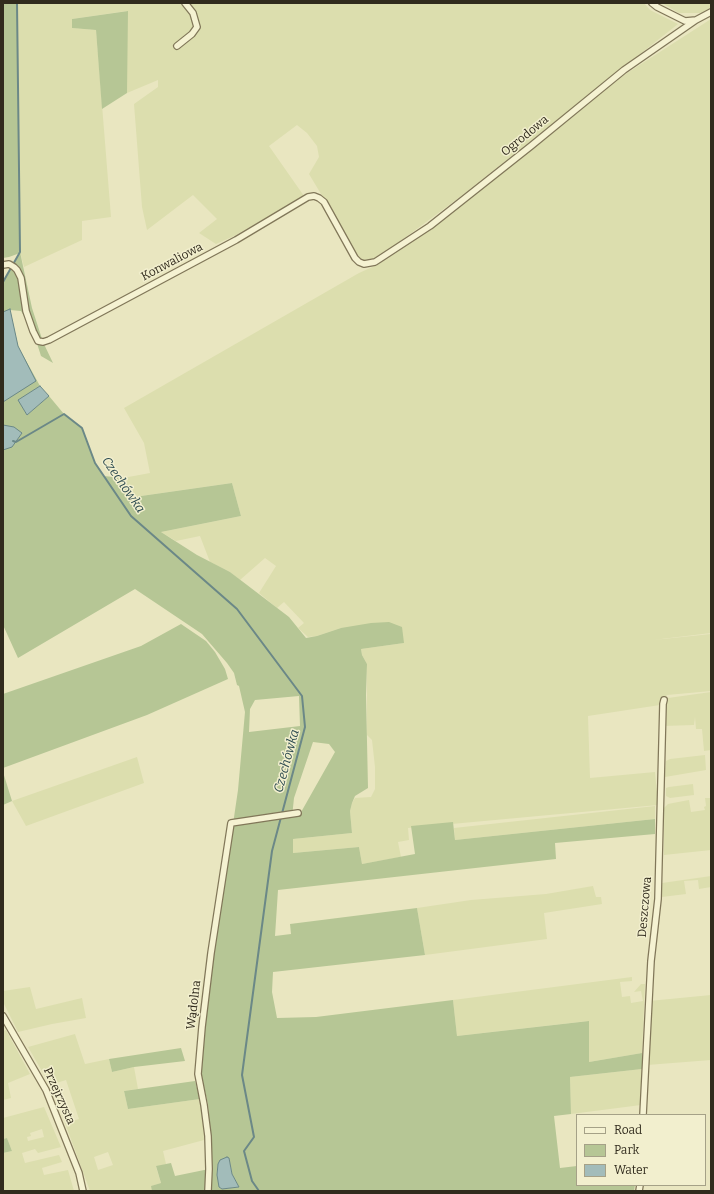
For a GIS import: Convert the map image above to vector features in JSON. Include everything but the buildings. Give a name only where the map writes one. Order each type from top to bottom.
[{"type":"street","points":[[177,46],[192,34],[197,27],[193,13],[185,3]]},
{"type":"street","points":[[652,3],[685,21],[696,20]]},
{"type":"street","name":"Ogrodowa","points":[[314,196],[324,202],[355,258],[364,264],[375,262],[430,226],[624,70],[696,20],[711,12]]},
{"type":"street","name":"Konwaliowa","points":[[4,265],[9,264],[18,270],[21,278],[26,311],[38,341],[43,342],[230,244],[304,199],[314,196]]},
{"type":"street","name":"Deszczowa","points":[[643,1114],[647,1065],[651,961],[658,899],[664,700]]},
{"type":"street","name":"Wądolna","points":[[208,1191],[208,1136],[198,1074],[210,960],[231,823],[288,816],[298,813]]},
{"type":"street","name":"Przejrzysta","points":[[3,1016],[42,1082],[49,1097],[79,1173],[83,1191]]},
{"type":"green space","points":[[3,3],[17,3],[20,252],[32,308],[43,342],[53,363],[41,356],[33,331],[21,311],[10,310],[18,346],[40,386],[19,400],[27,415],[49,396],[64,414],[82,428],[95,463],[104,476],[123,478],[134,497],[232,483],[241,516],[161,532],[197,555],[230,572],[289,617],[306,638],[341,628],[371,623],[389,622],[402,627],[404,643],[361,649],[362,655],[367,664],[366,695],[368,788],[355,796],[352,803],[350,811],[352,833],[293,839],[293,853],[359,847],[362,864],[415,854],[411,826],[453,822],[455,840],[655,819],[655,834],[555,843],[556,859],[278,890],[275,936],[291,934],[290,924],[417,908],[425,955],[273,972],[272,992],[277,1018],[316,1017],[453,1000],[457,1036],[589,1021],[589,1062],[642,1053],[642,1069],[570,1077],[571,1114],[554,1116],[560,1168],[576,1166],[576,1186],[635,1186],[634,1191],[212,1191],[208,1104],[200,1071],[211,953],[222,899],[238,790],[245,712],[239,686],[237,685],[234,673],[202,634],[135,589],[18,658],[3,625],[3,282],[20,253],[3,258]],"holes":[[[299,696],[300,726],[249,732],[250,709],[255,700]],[[313,742],[329,744],[335,752],[300,814],[292,817],[294,798]],[[229,1158],[232,1174],[239,1187],[222,1189],[219,1187],[217,1175],[218,1164]]]},
{"type":"green space","points":[[17,3],[644,3],[650,10],[678,24],[456,200],[376,259],[368,263],[360,259],[309,174],[319,157],[317,146],[307,133],[297,125],[269,146],[304,196],[234,236],[216,244],[199,233],[217,219],[193,195],[147,230],[142,207],[134,104],[158,87],[158,80],[127,93],[127,11],[72,19],[72,28],[96,30],[111,217],[82,221],[82,240],[24,267],[20,252]]},
{"type":"green space","points":[[662,3],[711,3],[711,9],[701,13],[679,13]]},
{"type":"green space","points":[[128,11],[127,93],[102,109],[96,30],[72,28],[72,19]]},
{"type":"green space","points":[[711,19],[711,633],[653,640],[711,634],[711,691],[667,695],[661,701],[660,705],[588,716],[590,778],[655,772],[658,805],[408,828],[409,840],[398,842],[401,857],[362,864],[359,847],[293,853],[293,839],[352,833],[350,811],[352,803],[355,798],[371,797],[375,789],[375,767],[372,740],[367,735],[367,664],[362,655],[361,649],[404,643],[341,628],[317,636],[308,637],[298,628],[304,623],[284,602],[277,608],[259,593],[276,566],[265,558],[240,580],[230,572],[210,562],[200,536],[176,541],[161,532],[241,516],[232,483],[134,497],[123,478],[150,473],[144,443],[124,408],[359,273],[379,264],[424,228],[471,197],[542,142],[621,77]]},
{"type":"green space","points":[[181,624],[206,641],[215,652],[225,669],[228,679],[147,715],[3,768],[3,694],[141,646]]},
{"type":"green space","points":[[711,692],[711,750],[704,751],[702,729],[696,729],[695,717],[694,725],[663,726],[663,704],[668,698]]},
{"type":"green space","points":[[705,755],[706,770],[665,777],[666,761],[670,759]]},
{"type":"green space","points":[[137,757],[144,783],[26,826],[12,801]]},
{"type":"green space","points":[[3,772],[12,801],[3,805]]},
{"type":"green space","points":[[693,784],[694,795],[670,798],[666,796],[666,788]]},
{"type":"green space","points":[[705,798],[711,798],[711,850],[664,855],[664,808],[668,804],[689,800],[691,812],[705,810]]},
{"type":"green space","points":[[655,806],[655,819],[455,840],[454,828]]},
{"type":"green space","points":[[711,876],[711,887],[699,889],[698,880],[684,881],[686,894],[662,897],[662,883]]},
{"type":"green space","points":[[593,886],[596,897],[601,897],[602,904],[544,913],[547,939],[425,955],[417,908],[471,900],[546,894]]},
{"type":"green space","points":[[632,977],[632,981],[620,982],[622,997],[630,996],[631,1003],[643,1001],[641,991],[634,992],[641,984],[645,984],[642,1053],[589,1062],[588,1021],[457,1036],[453,1000]]},
{"type":"green space","points":[[30,987],[36,1009],[82,998],[86,1018],[18,1032],[3,1002],[3,991]]},
{"type":"green space","points":[[711,995],[711,1060],[647,1065],[649,1001]]},
{"type":"green space","points":[[6,1030],[30,1074],[8,1083],[11,1098],[3,1100],[3,1031]]},
{"type":"green space","points":[[75,1034],[85,1064],[109,1059],[112,1072],[134,1067],[138,1089],[124,1091],[128,1109],[200,1099],[203,1114],[204,1140],[163,1151],[166,1164],[156,1167],[161,1183],[152,1186],[152,1191],[90,1191],[65,1123],[79,1119],[66,1080],[50,1085],[28,1047]],"holes":[[[108,1152],[113,1165],[98,1170],[94,1157]]]},
{"type":"green space","points":[[181,1048],[185,1061],[134,1067],[112,1072],[109,1059]]},
{"type":"green space","points":[[642,1069],[641,1105],[571,1114],[570,1077]]},
{"type":"green space","points":[[195,1081],[200,1099],[128,1109],[124,1091]]},
{"type":"green space","points":[[44,1107],[61,1147],[38,1153],[35,1149],[22,1153],[25,1163],[59,1155],[62,1162],[42,1168],[44,1175],[68,1170],[74,1191],[3,1191],[3,1153],[12,1151],[7,1138],[3,1139],[3,1118]],"holes":[[[42,1129],[44,1137],[28,1141],[27,1137],[31,1136],[30,1133]]]},
{"type":"green space","points":[[7,1138],[12,1151],[3,1153],[3,1139]]},
{"type":"green space","points":[[171,1163],[175,1176],[209,1169],[208,1191],[152,1191],[151,1186],[161,1183],[156,1166]]},
{"type":"water","points":[[10,309],[18,346],[36,381],[3,402],[3,312]]},
{"type":"water","points":[[40,386],[49,396],[27,415],[18,400]]},
{"type":"water","points":[[3,425],[14,427],[22,433],[12,447],[3,450]]},
{"type":"water","points":[[227,1157],[229,1158],[232,1174],[239,1187],[222,1189],[219,1187],[217,1175],[218,1164],[220,1160]]},
{"type":"waterway","name":"Czechówka","points":[[3,282],[20,252],[17,3]]},
{"type":"waterway","name":"Czechówka","points":[[13,441],[16,442],[64,414],[82,428],[95,463],[131,516],[237,609],[302,696],[305,727],[272,851],[242,1075],[254,1137],[244,1151],[252,1181],[259,1191]]}]
